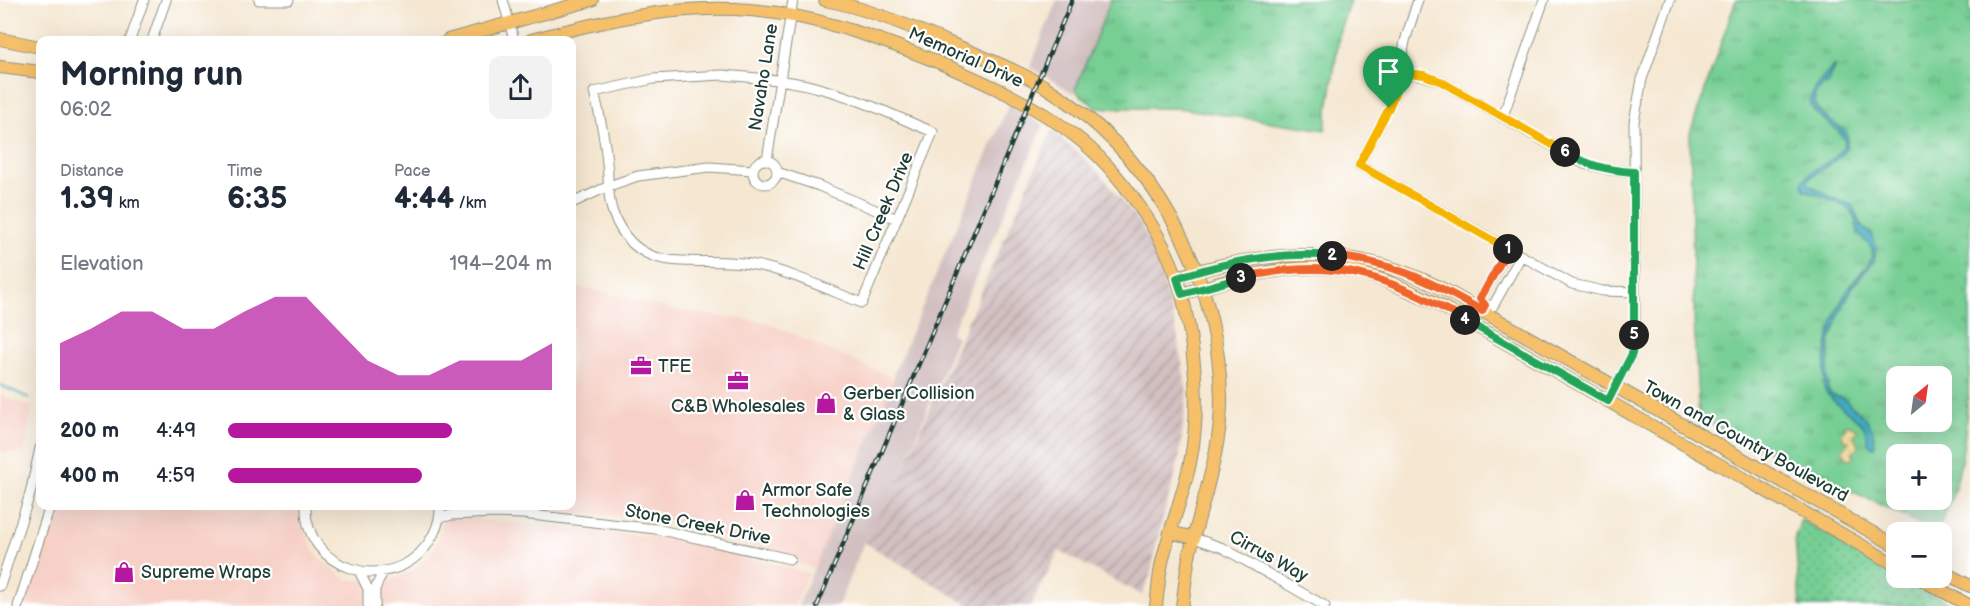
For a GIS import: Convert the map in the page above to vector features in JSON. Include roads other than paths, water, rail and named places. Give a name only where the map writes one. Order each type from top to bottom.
[{"type":"main road","points":[[462,36],[592,0]]},
{"type":"main road","name":"Memorial Drive","points":[[825,0],[892,19],[1042,85],[1065,100],[1104,132],[1131,159],[1154,189],[1178,229],[1203,287],[1216,334],[1221,396],[1220,422],[1208,491],[1190,552],[1182,606]]},
{"type":"main road","name":"Memorial Drive","points":[[546,36],[616,18],[689,10],[735,9],[790,15],[830,23],[885,41],[968,75],[1033,107],[1076,136],[1111,171],[1142,209],[1161,243],[1182,294],[1193,361],[1196,407],[1190,462],[1162,560],[1156,606]]},
{"type":"main road","points":[[0,39],[36,46]]},
{"type":"main road","points":[[0,67],[36,72]]},
{"type":"main road","name":"Town and Country Boulevard","points":[[1177,278],[1197,271],[1244,261],[1307,254],[1352,258],[1396,268],[1432,283],[1465,302],[1484,308],[1615,387],[1886,540]]},
{"type":"main road","points":[[1350,271],[1352,258]]},
{"type":"main road","name":"Town and Country Boulevard","points":[[1182,294],[1263,273],[1291,270],[1337,269],[1390,282],[1434,302],[1886,559]]},
{"type":"main road","points":[[1457,316],[1465,302]]},
{"type":"main road","points":[[1170,532],[1194,538]]},
{"type":"main road","points":[[1952,577],[1970,586]]},
{"type":"main road","points":[[1937,588],[1970,606]]},
{"type":"street","points":[[131,36],[144,0]]},
{"type":"street","points":[[153,36],[166,0]]},
{"type":"street","points":[[259,0],[289,0]]},
{"type":"street","points":[[503,0],[513,36]]},
{"type":"street","name":"Navaho Lane","points":[[767,160],[793,0]]},
{"type":"street","points":[[1418,0],[1405,41],[1396,91],[1359,165],[1572,284],[1604,291],[1635,292]]},
{"type":"street","points":[[1503,116],[1544,0]]},
{"type":"street","points":[[1608,401],[1632,354],[1635,326],[1634,122],[1640,89],[1670,0]]},
{"type":"street","points":[[1399,72],[1424,75],[1440,81],[1584,164],[1610,170],[1634,172]]},
{"type":"street","points":[[609,186],[603,126],[594,92],[653,79],[722,75],[780,80]]},
{"type":"street","name":"Hill Creek Drive","points":[[609,186],[612,211],[621,230],[635,247],[658,258],[678,262],[717,261],[749,264],[780,272],[862,303],[933,132],[871,105],[822,88],[780,80]]},
{"type":"street","points":[[767,160],[774,164],[777,172],[774,180],[763,184],[755,179],[753,170],[759,161],[767,160]]},
{"type":"street","points":[[576,201],[638,176],[709,167],[753,170]]},
{"type":"street","points":[[777,172],[819,186],[897,219]]},
{"type":"street","points":[[1509,249],[1480,299],[1484,308],[1493,306],[1521,256]]},
{"type":"street","points":[[0,586],[30,494],[36,466]]},
{"type":"street","points":[[18,606],[49,510]]},
{"type":"street","points":[[306,510],[312,534],[323,551],[339,564],[359,571],[383,572],[398,568],[411,561],[422,551],[431,539],[439,510]]},
{"type":"street","name":"Stone Creek Drive","points":[[475,510],[492,513]]},
{"type":"street","name":"Stone Creek Drive","points":[[438,518],[492,513],[552,516],[656,529],[790,559]]},
{"type":"street","name":"Cirrus Way","points":[[1194,538],[1223,548],[1325,606]]},
{"type":"street","points":[[359,571],[368,589],[368,606]]},
{"type":"street","points":[[375,606],[375,589],[383,572]]},
{"type":"water","points":[[1835,66],[1827,84],[1825,83],[1815,94],[1815,101],[1824,116],[1846,132],[1848,141],[1842,155],[1808,180],[1808,184],[1833,198],[1852,205],[1862,227],[1872,234],[1876,247],[1874,261],[1854,285],[1840,312],[1830,343],[1828,390],[1832,395],[1844,399],[1867,420],[1873,431],[1874,447],[1869,445],[1863,426],[1832,400],[1824,389],[1825,361],[1833,321],[1844,296],[1867,267],[1872,254],[1870,246],[1858,233],[1853,213],[1840,204],[1804,189],[1802,183],[1812,171],[1837,156],[1845,142],[1837,130],[1817,114],[1810,101],[1814,89]]},
{"type":"waterway","points":[[0,385],[29,398]]},
{"type":"railway","points":[[817,606],[1072,0]]},
{"type":"place","name":"TFE","points":[[641,366]]},
{"type":"place","name":"C&B Wholesales","points":[[738,381]]},
{"type":"place","name":"Gerber Collision & Glass","points":[[826,403]]},
{"type":"place","name":"Armor Safe Technologies","points":[[745,500]]},
{"type":"place","name":"Supreme Wraps","points":[[124,572]]}]
